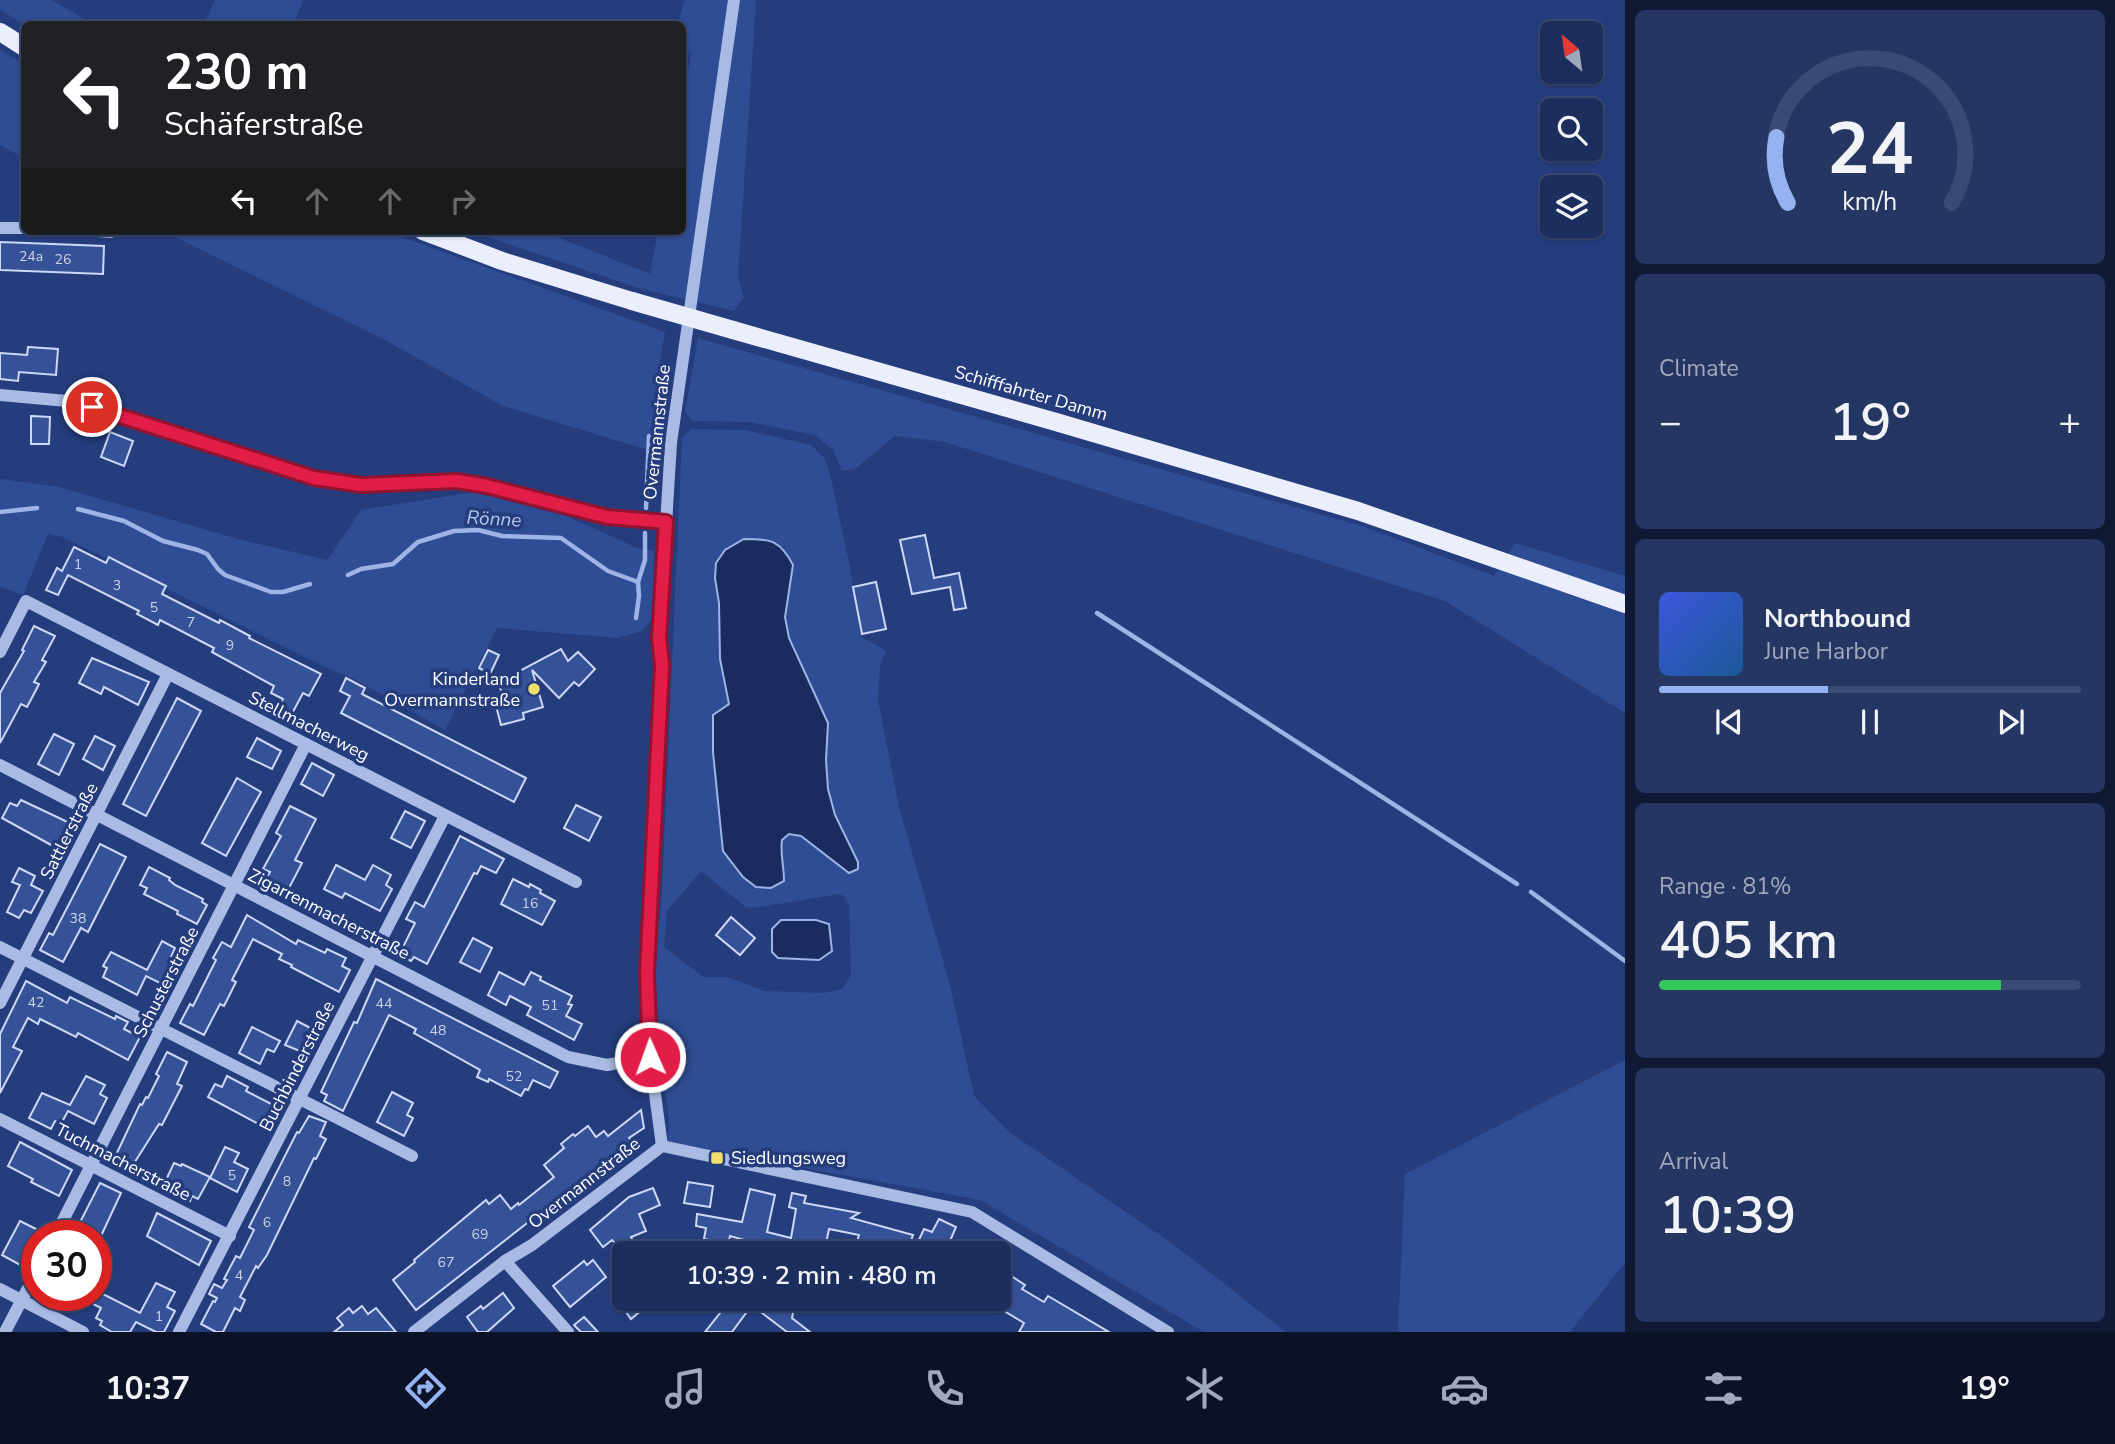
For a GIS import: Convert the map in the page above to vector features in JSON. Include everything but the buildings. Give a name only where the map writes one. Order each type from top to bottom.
[{"type":"main road","points":[[0,32],[21,45]]},
{"type":"main road","name":"Schifffahrter Damm","points":[[434,235],[502,261],[632,301],[1358,511],[1625,604]]},
{"type":"street","name":"Overmannstraße","points":[[414,1332],[505,1261],[532,1245],[662,1146],[650,1057],[647,973],[662,665],[659,638],[666,522],[671,443],[690,293],[734,0]]},
{"type":"street","points":[[0,228],[21,228]]},
{"type":"street","points":[[0,394],[67,401],[92,407],[314,478],[361,485],[457,481],[487,486],[607,517],[666,522]]},
{"type":"street","name":"Stellmacherweg","points":[[0,652],[26,601],[576,882]]},
{"type":"street","name":"Sattlerstraße","points":[[0,1003],[168,674]]},
{"type":"street","name":"Schusterstraße","points":[[63,1220],[306,744]]},
{"type":"street","name":"Zigarrenmacherstraße","points":[[0,765],[568,1057],[607,1065],[650,1057]]},
{"type":"street","name":"Buchbinderstraße","points":[[179,1332],[445,816]]},
{"type":"street","points":[[0,947],[412,1156]]},
{"type":"street","name":"Tuchmacherstraße","points":[[0,1119],[230,1236]]},
{"type":"street","points":[[662,1146],[972,1212],[1168,1332]]},
{"type":"street","points":[[505,1261],[568,1332]]},
{"type":"street","points":[[0,1289],[21,1300],[5,1332]]},
{"type":"street","points":[[42,1311],[83,1332]]},
{"type":"shaded area","points":[[0,0],[52,0],[88,21],[21,23],[0,9]]},
{"type":"shaded area","points":[[215,0],[304,0],[294,21],[205,21]]},
{"type":"shaded area","points":[[684,0],[756,0],[738,277],[744,297],[734,311],[638,288],[482,235],[552,235],[650,274],[657,235],[686,235],[686,82],[691,53],[686,52],[686,21],[679,21]]},
{"type":"shaded area","points":[[0,50],[21,62],[21,156],[0,145]]},
{"type":"shaded area","points":[[171,235],[396,235],[665,332],[656,384],[655,452],[503,406],[385,340]]},
{"type":"shaded area","points":[[698,338],[1365,527],[1494,576],[1515,543],[1625,576],[1625,713],[1445,601],[945,442],[895,436],[855,469],[842,471],[833,450],[815,435],[748,422],[692,421],[685,412]]},
{"type":"shaded area","points":[[691,429],[746,430],[811,445],[825,459],[850,567],[861,637],[887,651],[880,664],[878,700],[899,807],[950,985],[974,1096],[1009,1132],[1177,1247],[1286,1332],[1204,1332],[980,1200],[667,1143],[669,1120],[655,1031],[654,978],[661,909],[682,438]],"holes":[[[783,547],[793,565],[785,617],[789,638],[828,723],[828,789],[835,815],[858,862],[789,834],[782,840],[780,853],[784,866],[723,851],[713,752],[713,716],[729,705],[715,578]],[[701,871],[746,907],[839,894],[844,896],[849,905],[851,975],[842,989],[824,993],[764,991],[727,977],[703,977],[664,947],[667,911]]]},
{"type":"shaded area","points":[[0,479],[59,487],[238,539],[327,560],[361,510],[474,492],[569,517],[637,548],[654,551],[652,619],[642,631],[617,638],[497,628],[445,730],[352,678],[63,537],[48,534],[23,595],[0,586]]},
{"type":"shaded area","points":[[744,539],[774,543],[784,550],[793,565],[785,617],[789,638],[828,723],[828,789],[835,815],[858,862],[858,869],[849,873],[801,836],[789,834],[782,840],[784,881],[771,888],[756,887],[743,877],[723,851],[713,752],[713,715],[729,704],[720,659],[716,563],[725,550]]},
{"type":"shaded area","points":[[781,920],[816,920],[829,924],[832,951],[819,960],[778,958],[772,952],[772,929]]},
{"type":"shaded area","points":[[1625,1060],[1625,1263],[1570,1332],[1398,1332],[1405,1174]]},
{"type":"waterway","name":"Rönne","points":[[646,508],[649,436]]},
{"type":"waterway","name":"Rönne","points":[[0,512],[37,508]]},
{"type":"waterway","name":"Rönne","points":[[78,509],[124,521],[163,541],[198,550],[207,554],[225,575],[271,592],[283,592],[310,584]]},
{"type":"waterway","name":"Rönne","points":[[348,575],[361,569],[393,564],[418,542],[454,531],[478,530],[502,536],[561,538],[608,571],[638,582]]},
{"type":"waterway","name":"Rönne","points":[[636,618],[638,582],[645,560],[645,533]]},
{"type":"waterway","points":[[1097,613],[1517,884]]},
{"type":"waterway","points":[[1531,892],[1625,961]]},
{"type":"place","name":"Kinderland Overmannstraße","points":[[534,689]]},
{"type":"place","name":"Siedlungsweg","points":[[717,1158]]},
{"type":"route","points":[[92,407],[314,478],[352,485],[457,481],[487,486],[607,517],[666,522],[659,638],[662,665],[647,973],[650,1057]]}]
